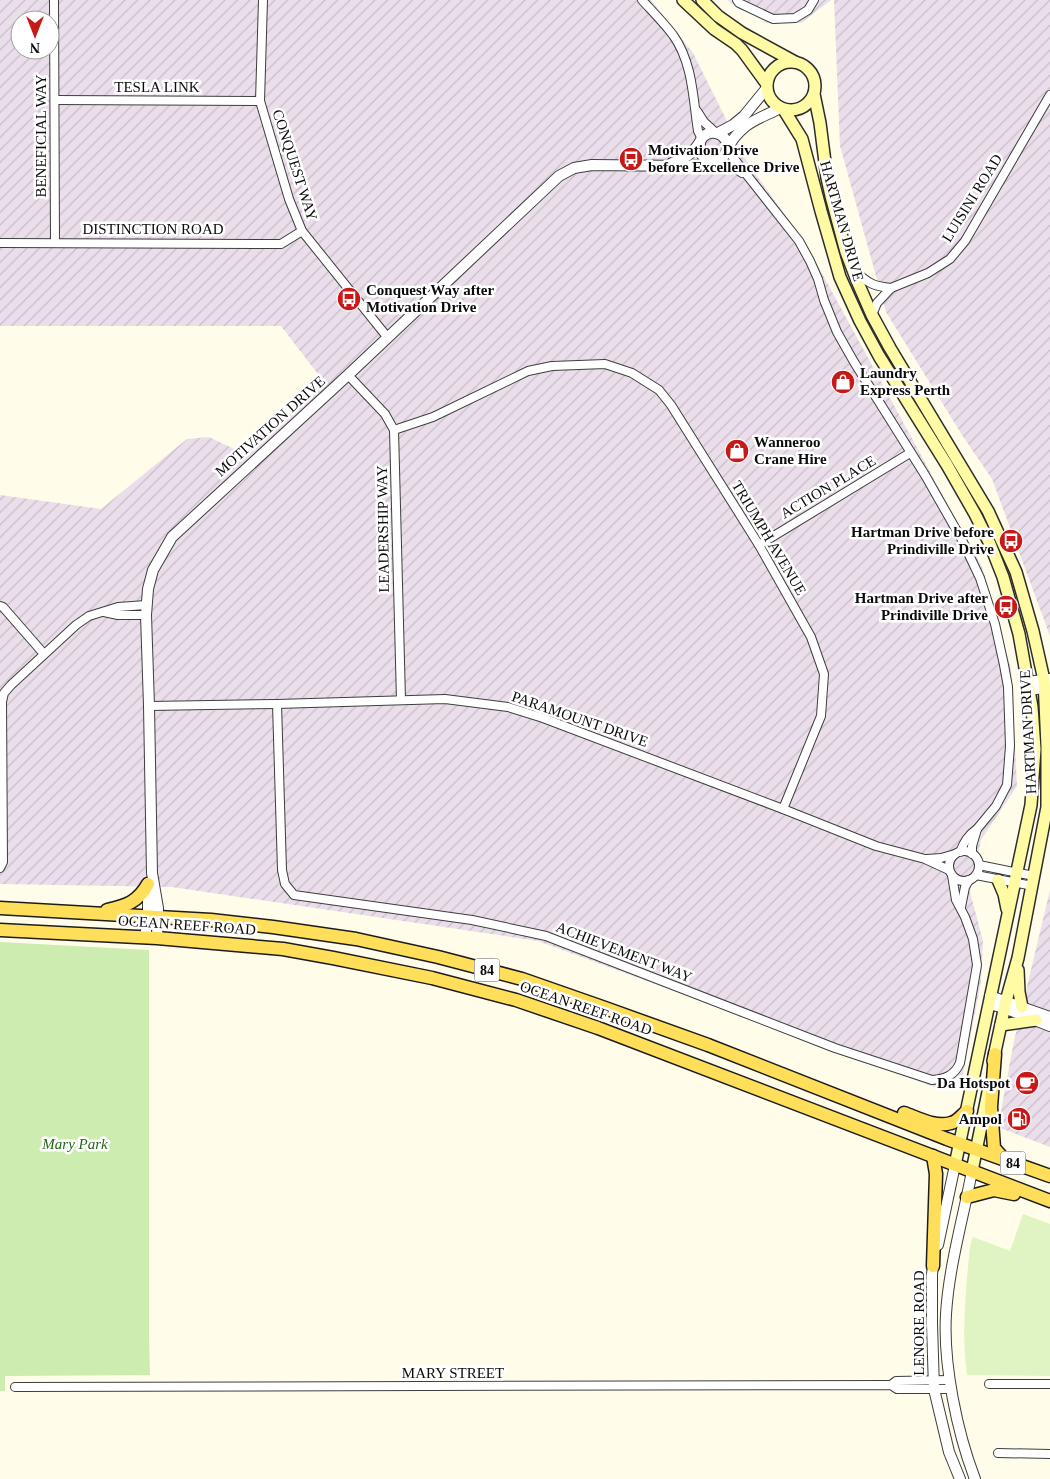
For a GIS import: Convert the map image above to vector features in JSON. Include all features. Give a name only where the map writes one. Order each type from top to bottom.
[{"type":"main road","points":[[682,0],[714,29],[742,50],[766,86],[768,97],[773,104],[782,109],[797,110],[807,104],[814,94],[815,82],[810,72],[801,64],[742,33],[718,16],[702,0]]},
{"type":"main road","points":[[766,86],[773,69],[780,64],[795,62]]},
{"type":"main road","name":"HARTMAN DRIVE","points":[[814,94],[831,196],[852,268],[872,315],[890,348],[988,511],[1016,572],[1047,684],[1047,808],[1034,881],[1018,958],[1005,1004],[972,1171]]},
{"type":"main road","name":"HARTMAN DRIVE","points":[[782,109],[802,138],[840,277],[860,321],[879,356],[946,465],[990,544],[1003,577],[1019,634],[1029,686],[1035,749],[1031,805],[955,1165]]},
{"type":"main road","points":[[1037,647],[1050,667]]},
{"type":"main road","points":[[87,912],[118,908],[130,904],[143,894],[150,878]]},
{"type":"main road","points":[[998,880],[1004,894],[1008,916]]},
{"type":"main road","name":"OCEAN REEF ROAD","points":[[0,908],[211,920],[356,939],[438,956],[522,979],[708,1045],[959,1144],[1050,1176]]},
{"type":"main road","name":"OCEAN REEF ROAD","points":[[0,930],[151,938],[283,949],[432,978],[516,1000],[598,1028],[972,1171],[1050,1203]]},
{"type":"main road","points":[[1018,958],[1019,992],[1022,1007]]},
{"type":"main road","points":[[1001,1025],[1036,1020]]},
{"type":"main road","points":[[995,1054],[991,1107],[994,1148],[1006,1160]]},
{"type":"main road","points":[[809,1084],[857,1095],[934,1123],[951,1124],[967,1111]]},
{"type":"main road","points":[[933,1156],[936,1174],[933,1266]]},
{"type":"main road","points":[[967,1197],[987,1191],[1001,1191],[1050,1203]]},
{"type":"street","name":"BENEFICIAL WAY","points":[[54,0],[55,243]]},
{"type":"street","name":"CONQUEST WAY","points":[[263,0],[260,101],[288,199],[302,232],[388,338]]},
{"type":"street","points":[[642,0],[673,35],[684,55],[690,76],[702,154],[708,160],[735,168],[748,177]]},
{"type":"street","points":[[737,0],[773,19],[795,18],[808,10],[814,0]]},
{"type":"street","points":[[701,140],[707,134],[733,125],[744,116],[766,86]]},
{"type":"street","name":"LUISINI ROAD","points":[[872,315],[877,303],[892,288],[928,273],[950,258],[965,241],[1050,95]]},
{"type":"street","name":"TESLA LINK","points":[[55,100],[260,101]]},
{"type":"street","points":[[695,107],[701,118],[725,138],[728,148],[748,177],[806,254],[818,279],[837,332],[925,475],[962,540],[980,578],[995,624],[1008,687],[1010,746],[1007,785],[996,806],[964,841],[951,859],[949,864],[950,873],[956,879],[962,881],[972,878],[998,880],[1016,877]]},
{"type":"street","points":[[714,161],[725,155],[738,134],[747,125],[782,109]]},
{"type":"street","name":"MOTIVATION DRIVE","points":[[663,166],[692,154],[701,140]]},
{"type":"street","name":"MOTIVATION DRIVE","points":[[151,938],[153,916],[150,878],[149,706],[146,610],[148,589],[153,570],[172,537],[388,338],[558,176],[574,168],[592,165],[692,166],[714,161]]},
{"type":"street","name":"DISTINCTION ROAD","points":[[0,243],[281,244],[302,232]]},
{"type":"street","points":[[852,268],[866,282],[876,286],[892,288]]},
{"type":"street","name":"TRIUMPH AVENUE","points":[[394,430],[433,418],[528,371],[552,366],[605,364],[632,373],[659,390],[671,405],[759,545],[811,638],[824,674],[821,716],[783,809]]},
{"type":"street","points":[[348,375],[385,414],[394,430]]},
{"type":"street","name":"LEADERSHIP WAY","points":[[394,430],[401,700]]},
{"type":"street","name":"ACTION PLACE","points":[[759,545],[910,453]]},
{"type":"street","points":[[0,606],[3,607],[44,654]]},
{"type":"street","points":[[0,868],[3,862],[1,735],[4,693],[76,625],[89,616],[118,607],[146,610]]},
{"type":"street","points":[[1029,686],[1047,684]]},
{"type":"street","name":"PARAMOUNT DRIVE","points":[[149,706],[445,699],[508,707],[543,718],[876,846],[925,859],[950,873]]},
{"type":"street","name":"ACHIEVEMENT WAY","points":[[277,704],[282,870],[285,884],[294,895],[472,920],[546,936],[835,1048],[932,1080],[942,1079],[950,1075],[960,1063],[977,965],[973,939],[961,907],[956,900],[950,873]]},
{"type":"street","points":[[972,854],[977,829]]},
{"type":"street","points":[[957,853],[966,852],[972,854],[978,865],[978,870],[965,887],[961,907]]},
{"type":"street","name":"PARAMOUNT DRIVE","points":[[925,859],[941,858],[957,853]]},
{"type":"street","points":[[978,865],[1034,881]]},
{"type":"street","points":[[990,1000],[1022,1007],[1050,1017]]},
{"type":"street","points":[[1005,1004],[1050,1026]]},
{"type":"street","name":"LENORE ROAD","points":[[955,1165],[933,1266],[932,1324],[934,1385],[949,1452],[960,1479]]},
{"type":"street","name":"LENORE ROAD","points":[[972,1171],[958,1234],[946,1315],[947,1351],[951,1385],[964,1446],[975,1479]]},
{"type":"street","points":[[989,1384],[1050,1384]]},
{"type":"street","name":"MARY STREET","points":[[15,1387],[891,1385],[897,1389],[951,1385]]},
{"type":"street","points":[[998,1453],[1050,1454]]},
{"type":"shaded area","points":[[0,0],[651,0],[693,53],[749,165],[806,244],[982,567],[1011,669],[1017,786],[981,840],[970,892],[983,941],[981,982],[963,1074],[937,1088],[538,941],[172,887],[0,884],[0,495],[101,509],[187,439],[209,437],[247,455],[324,382],[281,326],[0,326]]},
{"type":"shaded area","points":[[728,0],[831,0],[801,23],[767,23]]},
{"type":"shaded area","points":[[834,0],[1050,0],[1050,636],[992,479],[962,435],[886,312],[840,146]]},
{"type":"shaded area","points":[[1050,890],[1050,1147],[998,1127],[1014,1041]]},
{"type":"green space","name":"Mary Park","points":[[0,942],[149,950],[150,1375],[5,1376],[5,1391],[0,1391]]},
{"type":"green space","points":[[1023,1214],[1050,1224],[1050,1376],[967,1375],[964,1343],[965,1310],[970,1246],[973,1237],[1010,1251]]},
{"type":"place","name":"Motivation Drive before Excellence Drive","points":[[631,159]]},
{"type":"place","name":"Conquest Way after Motivation Drive","points":[[349,299]]},
{"type":"place","name":"Laundry Express Perth","points":[[843,382]]},
{"type":"place","name":"Wanneroo Crane Hire","points":[[737,451]]},
{"type":"place","name":"Hartman Drive before Prindiville Drive","points":[[1011,541]]},
{"type":"place","name":"Hartman Drive after Prindiville Drive","points":[[1006,607]]},
{"type":"place","name":"Da Hotspot","points":[[1027,1083]]},
{"type":"place","name":"Ampol","points":[[1019,1119]]}]
